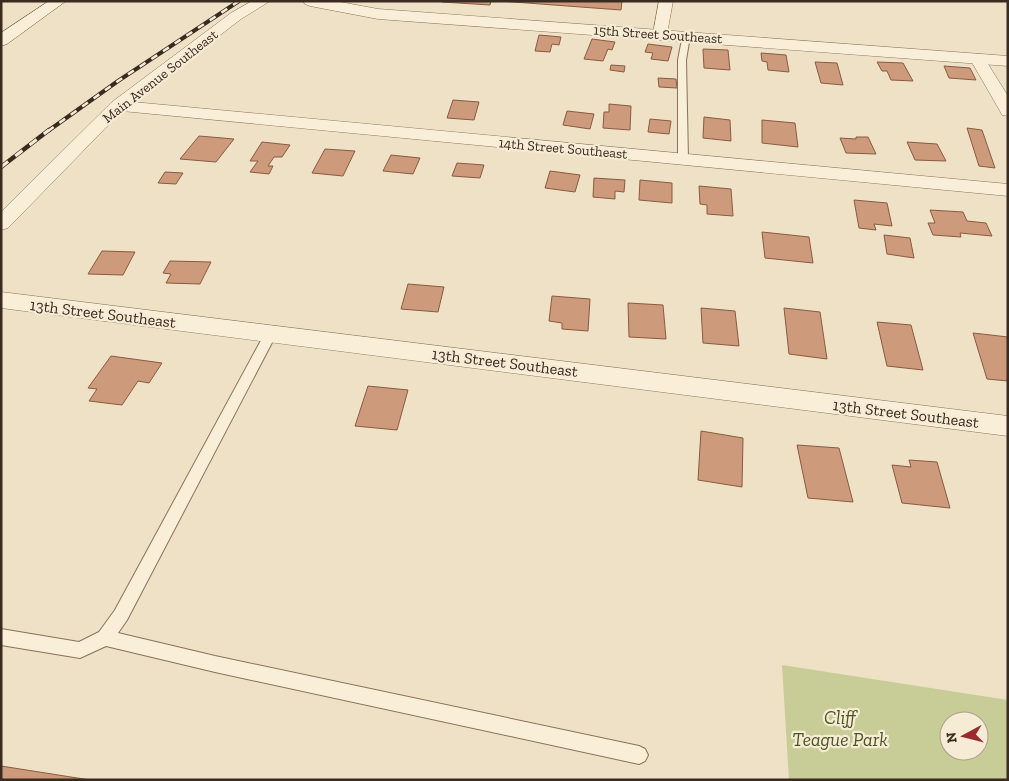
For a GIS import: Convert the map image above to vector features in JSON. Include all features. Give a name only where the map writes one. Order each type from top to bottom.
[{"type":"street","points":[[1,41],[60,1]]},
{"type":"street","name":"Main Avenue Southeast","points":[[1,224],[118,106],[236,16],[263,1]]},
{"type":"street","name":"15th Street Southeast","points":[[310,1],[378,14],[1008,61]]},
{"type":"street","points":[[660,34],[666,1]]},
{"type":"street","points":[[978,58],[1008,111]]},
{"type":"street","name":"14th Street Southeast","points":[[118,106],[1008,190]]},
{"type":"street","name":"13th Street Southeast","points":[[1,300],[1008,426]]},
{"type":"lane","points":[[683,159],[682,60],[686,36]]},
{"type":"lane","points":[[1,637],[80,650],[106,638],[121,615],[271,333]]},
{"type":"lane","points":[[106,638],[215,664],[639,755]]},
{"type":"green space","name":"Cliff Teague Park","points":[[782,665],[1008,700],[1008,780],[789,780]]},
{"type":"building","points":[[442,1],[491,1],[490,5],[442,2]]},
{"type":"building","points":[[500,1],[622,1],[621,10]]},
{"type":"building","points":[[539,35],[561,37],[559,45],[552,44],[550,52],[535,51]]},
{"type":"building","points":[[592,39],[615,42],[612,50],[608,49],[603,61],[584,59]]},
{"type":"building","points":[[648,44],[672,47],[668,61],[651,59],[653,53],[645,52]]},
{"type":"building","points":[[703,49],[728,50],[730,70],[704,68]]},
{"type":"building","points":[[761,53],[786,55],[789,72],[768,70],[767,62],[762,61]]},
{"type":"building","points":[[815,62],[837,63],[843,85],[821,83]]},
{"type":"building","points":[[877,62],[903,63],[913,81],[891,80],[887,71],[882,71]]},
{"type":"building","points":[[611,65],[625,66],[624,72],[610,70]]},
{"type":"building","points":[[944,66],[970,68],[976,80],[949,78]]},
{"type":"building","points":[[658,78],[676,79],[677,88],[659,87]]},
{"type":"building","points":[[453,100],[479,102],[474,120],[447,118]]},
{"type":"building","points":[[609,104],[631,106],[630,130],[603,128],[604,112],[609,112]]},
{"type":"building","points":[[567,111],[594,114],[590,129],[563,125]]},
{"type":"building","points":[[704,117],[730,120],[731,141],[703,138]]},
{"type":"building","points":[[650,119],[671,121],[669,134],[648,132]]},
{"type":"building","points":[[762,120],[795,123],[798,147],[762,143]]},
{"type":"building","points":[[967,128],[982,130],[995,168],[979,166]]},
{"type":"building","points":[[199,136],[234,139],[216,162],[180,159]]},
{"type":"building","points":[[856,137],[868,137],[876,154],[846,153],[840,138],[856,139]]},
{"type":"building","points":[[262,142],[290,145],[282,157],[274,157],[268,166],[273,166],[269,174],[250,172],[258,161],[250,161]]},
{"type":"building","points":[[907,142],[937,144],[946,161],[915,160]]},
{"type":"building","points":[[325,149],[355,151],[343,176],[312,173]]},
{"type":"building","points":[[391,155],[420,158],[413,174],[383,171]]},
{"type":"building","points":[[457,163],[484,165],[480,178],[452,176]]},
{"type":"building","points":[[550,171],[580,175],[575,192],[545,188]]},
{"type":"building","points":[[165,172],[183,173],[176,184],[158,183]]},
{"type":"building","points":[[594,178],[625,180],[624,192],[615,191],[615,199],[593,197]]},
{"type":"building","points":[[640,180],[672,183],[672,203],[639,200]]},
{"type":"building","points":[[699,186],[731,189],[733,216],[707,214],[707,205],[700,204]]},
{"type":"building","points":[[854,200],[887,203],[892,226],[874,224],[876,230],[859,228]]},
{"type":"building","points":[[930,210],[963,212],[967,221],[986,223],[992,236],[960,233],[961,237],[933,235],[928,223],[935,223]]},
{"type":"building","points":[[762,232],[809,237],[813,263],[765,258]]},
{"type":"building","points":[[884,235],[910,238],[914,258],[887,254]]},
{"type":"building","points":[[102,251],[135,252],[123,275],[88,274]]},
{"type":"building","points":[[170,261],[211,262],[200,284],[166,283],[171,274],[163,273]]},
{"type":"building","points":[[408,284],[444,287],[438,312],[401,309]]},
{"type":"building","points":[[552,296],[590,299],[588,331],[562,329],[562,323],[549,321]]},
{"type":"building","points":[[628,303],[663,305],[666,339],[629,337]]},
{"type":"building","points":[[701,308],[735,311],[739,346],[703,343]]},
{"type":"building","points":[[784,308],[820,312],[827,359],[789,354]]},
{"type":"building","points":[[877,322],[911,325],[923,370],[887,366]]},
{"type":"building","points":[[973,333],[1008,337],[1008,381],[987,379]]},
{"type":"building","points":[[111,356],[162,363],[149,383],[138,381],[122,405],[89,401],[97,389],[88,388]]},
{"type":"building","points":[[368,386],[408,390],[397,430],[355,426]]},
{"type":"building","points":[[701,431],[743,438],[742,487],[698,480]]},
{"type":"building","points":[[797,445],[839,448],[853,502],[808,498]]},
{"type":"building","points":[[909,460],[937,462],[950,508],[902,503],[892,465],[911,467]]},
{"type":"building","points":[[1,766],[90,780],[1,780]]},
{"type":"railway","points":[[48,131],[118,81],[239,1]]},
{"type":"railway","points":[[1,167],[49,130]]}]
